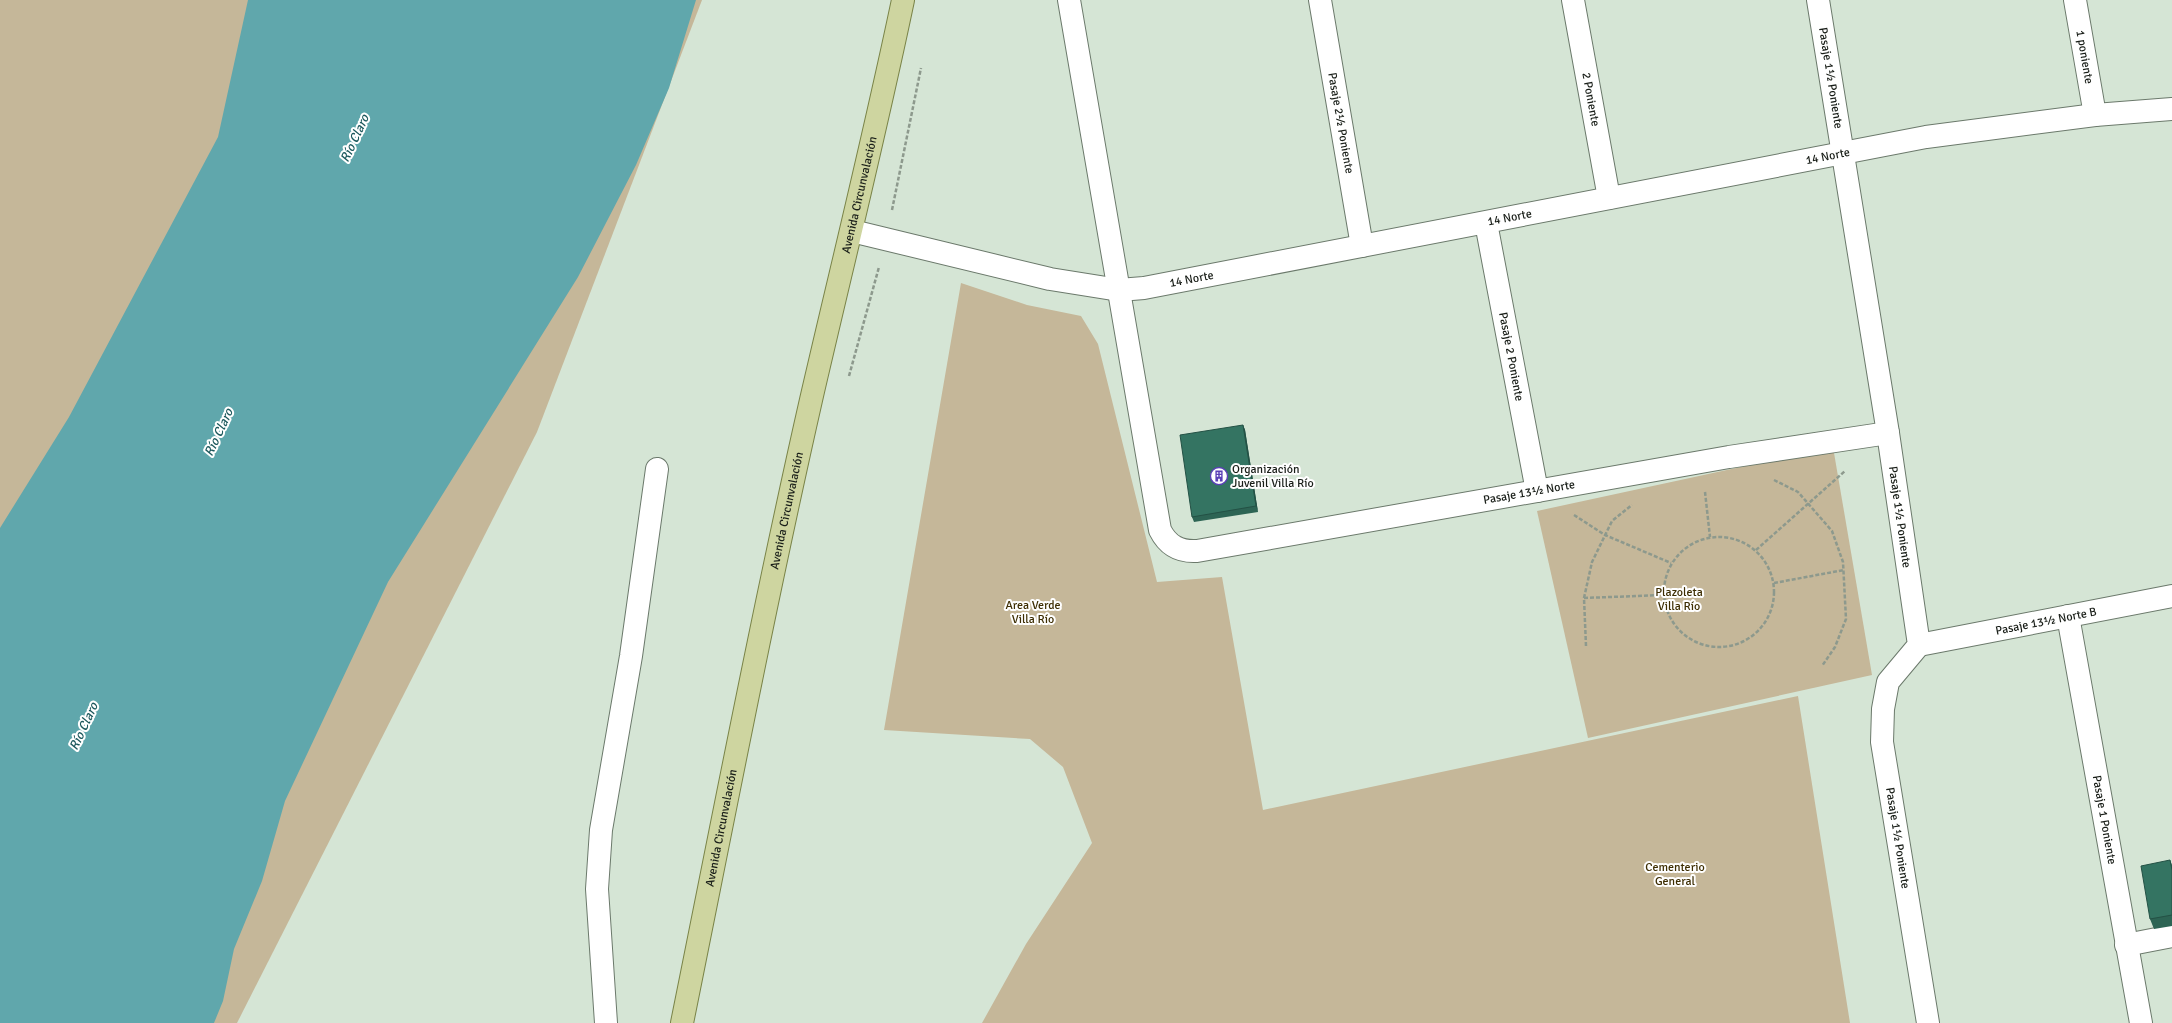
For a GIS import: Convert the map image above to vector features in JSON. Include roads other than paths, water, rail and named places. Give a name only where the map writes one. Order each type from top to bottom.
[{"type":"main road","name":"Avenida Circunvalación","points":[[682,1023],[751,675],[811,399],[852,231],[903,0]]},
{"type":"street","points":[[1069,0],[1119,290]]},
{"type":"street","name":"Pasaje 2½ Poniente","points":[[1320,0],[1362,246]]},
{"type":"street","name":"2 Poniente","points":[[1573,0],[1609,198]]},
{"type":"street","name":"Pasaje 1½ Poniente","points":[[1818,0],[1888,433],[1919,645],[1888,682],[1883,709],[1882,742],[1928,1023]]},
{"type":"street","name":"1 poniente","points":[[2075,0],[2095,115]]},
{"type":"street","name":"14 Norte","points":[[852,231],[1050,279],[1119,290],[1144,288],[1486,223],[1843,152],[1934,136],[2095,115],[2172,109]]},
{"type":"street","name":"Pasaje 2 Poniente","points":[[1486,223],[1537,491]]},
{"type":"street","name":"Pasaje 13½ Norte","points":[[1119,290],[1160,530],[1164,538],[1171,545],[1184,551],[1198,551],[1729,457],[1888,433]]},
{"type":"street","points":[[606,1023],[597,889],[601,830],[631,656],[657,469]]},
{"type":"street","name":"Pasaje 13½ Norte B","points":[[1919,645],[2172,596]]},
{"type":"street","name":"Pasaje 1 Poniente","points":[[2068,616],[2141,1023]]},
{"type":"street","points":[[2126,945],[2172,936]]},
{"type":"water","name":"Río Claro","points":[[248,0],[696,0],[669,88],[636,165],[578,277],[388,582],[285,801],[262,881],[234,949],[223,1001],[214,1023],[0,1023],[0,528],[69,417],[218,137]]},
{"type":"place","name":"Organización Juvenil Villa Río","points":[[1219,476]]},
{"type":"park label","name":"Plazoleta Villa Río","points":[[1679,599]]},
{"type":"park label","name":"Area Verde Villa Río","points":[[1033,612]]},
{"type":"park label","name":"Cementerio General","points":[[1675,874]]}]
